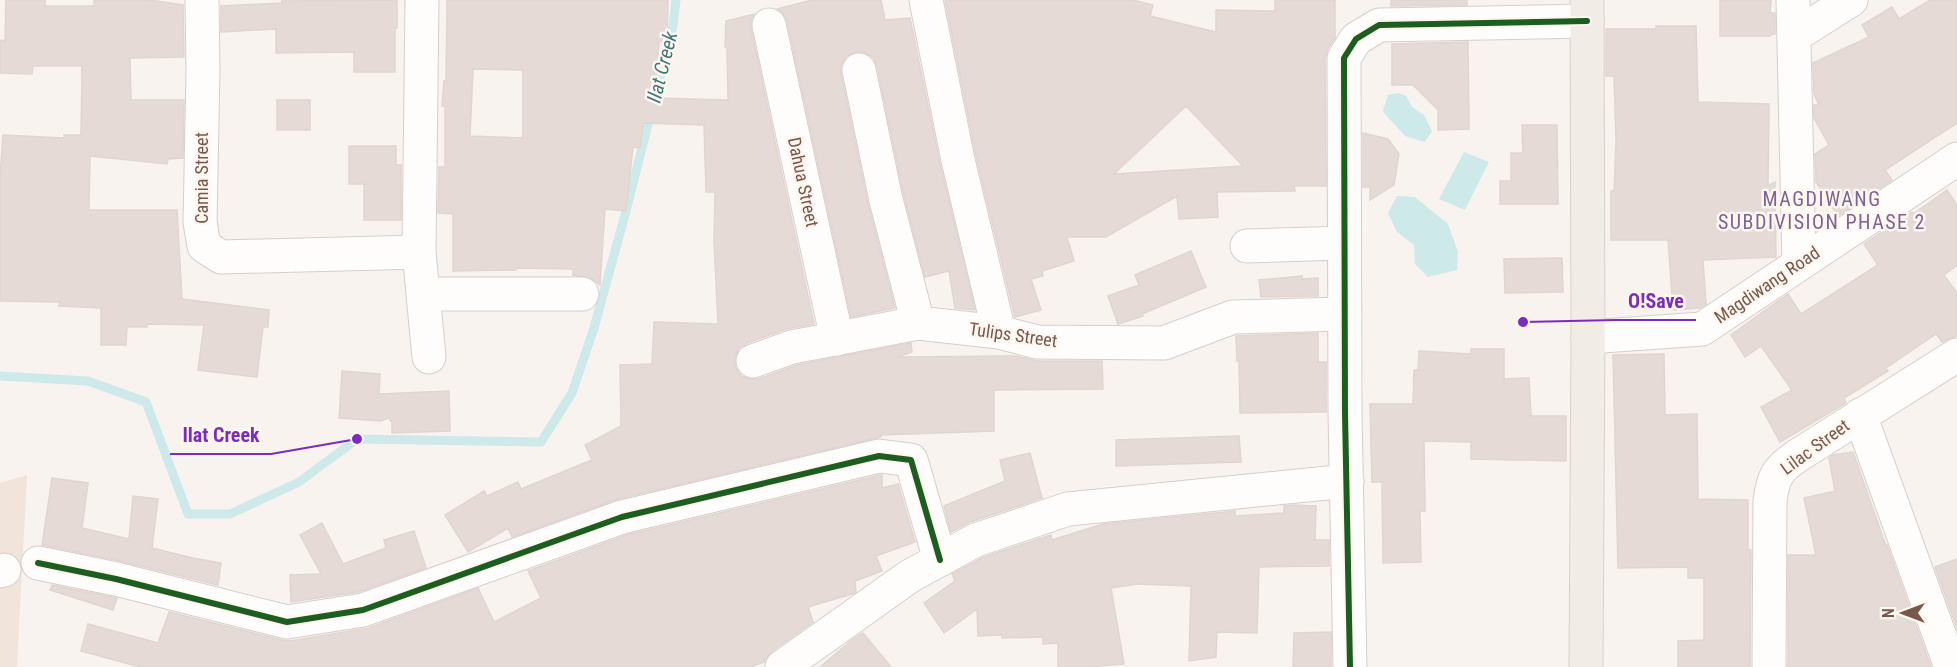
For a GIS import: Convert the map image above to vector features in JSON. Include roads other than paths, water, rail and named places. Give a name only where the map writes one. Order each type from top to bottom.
[{"type":"main road","points":[[1586,667],[1587,10]]},
{"type":"street","name":"Camia Street","points":[[202,0],[200,222],[204,246],[221,257],[419,252]]},
{"type":"street","points":[[422,0],[419,252],[429,357]]},
{"type":"street","points":[[926,0],[958,160],[999,332]]},
{"type":"street","points":[[1793,0],[1799,264]]},
{"type":"street","points":[[1794,36],[1851,0]]},
{"type":"street","points":[[1350,667],[1344,243],[1344,58],[1356,39],[1379,25],[1587,10]]},
{"type":"street","name":"Dahua Street","points":[[769,25],[837,339]]},
{"type":"street","points":[[859,69],[886,201],[918,323]]},
{"type":"street","name":"Magdiwang Road","points":[[1588,337],[1702,329],[1957,159]]},
{"type":"street","points":[[1247,246],[1344,243]]},
{"type":"street","points":[[423,294],[582,294]]},
{"type":"street","name":"Tulips Street","points":[[753,361],[792,347],[918,323],[999,332],[1037,342],[1164,343],[1233,317],[1345,314]]},
{"type":"street","name":"Lilac Street","points":[[1769,667],[1770,501],[1772,484],[1777,472],[1786,463],[1957,355]]},
{"type":"street","points":[[1860,415],[1951,667]]},
{"type":"street","points":[[38,563],[116,579],[287,622],[363,610],[622,517],[879,456],[911,460],[940,560]]},
{"type":"street","points":[[782,667],[910,576],[976,540],[1068,509],[1347,481]]},
{"type":"water","points":[[1399,93],[1406,96],[1412,107],[1424,115],[1432,131],[1425,142],[1405,136],[1383,111],[1388,95]]},
{"type":"water","points":[[1464,152],[1489,162],[1465,210],[1439,199]]},
{"type":"water","points":[[1397,196],[1415,197],[1448,224],[1458,252],[1457,270],[1428,277],[1415,264],[1414,245],[1397,232],[1388,213]]},
{"type":"waterway","name":"Ilat Creek","points":[[0,376],[88,381],[146,402],[188,514],[230,514],[299,482],[357,439],[541,442],[572,393],[594,328],[673,26],[676,0]]},
{"type":"place","name":"O!Save","points":[[1523,322]]},
{"type":"place","name":"Ilat Creek","points":[[357,439]]},
{"type":"district","name":"MAGDIWANG SUBDIVISION PHASE 2","points":[[1822,210]]}]
